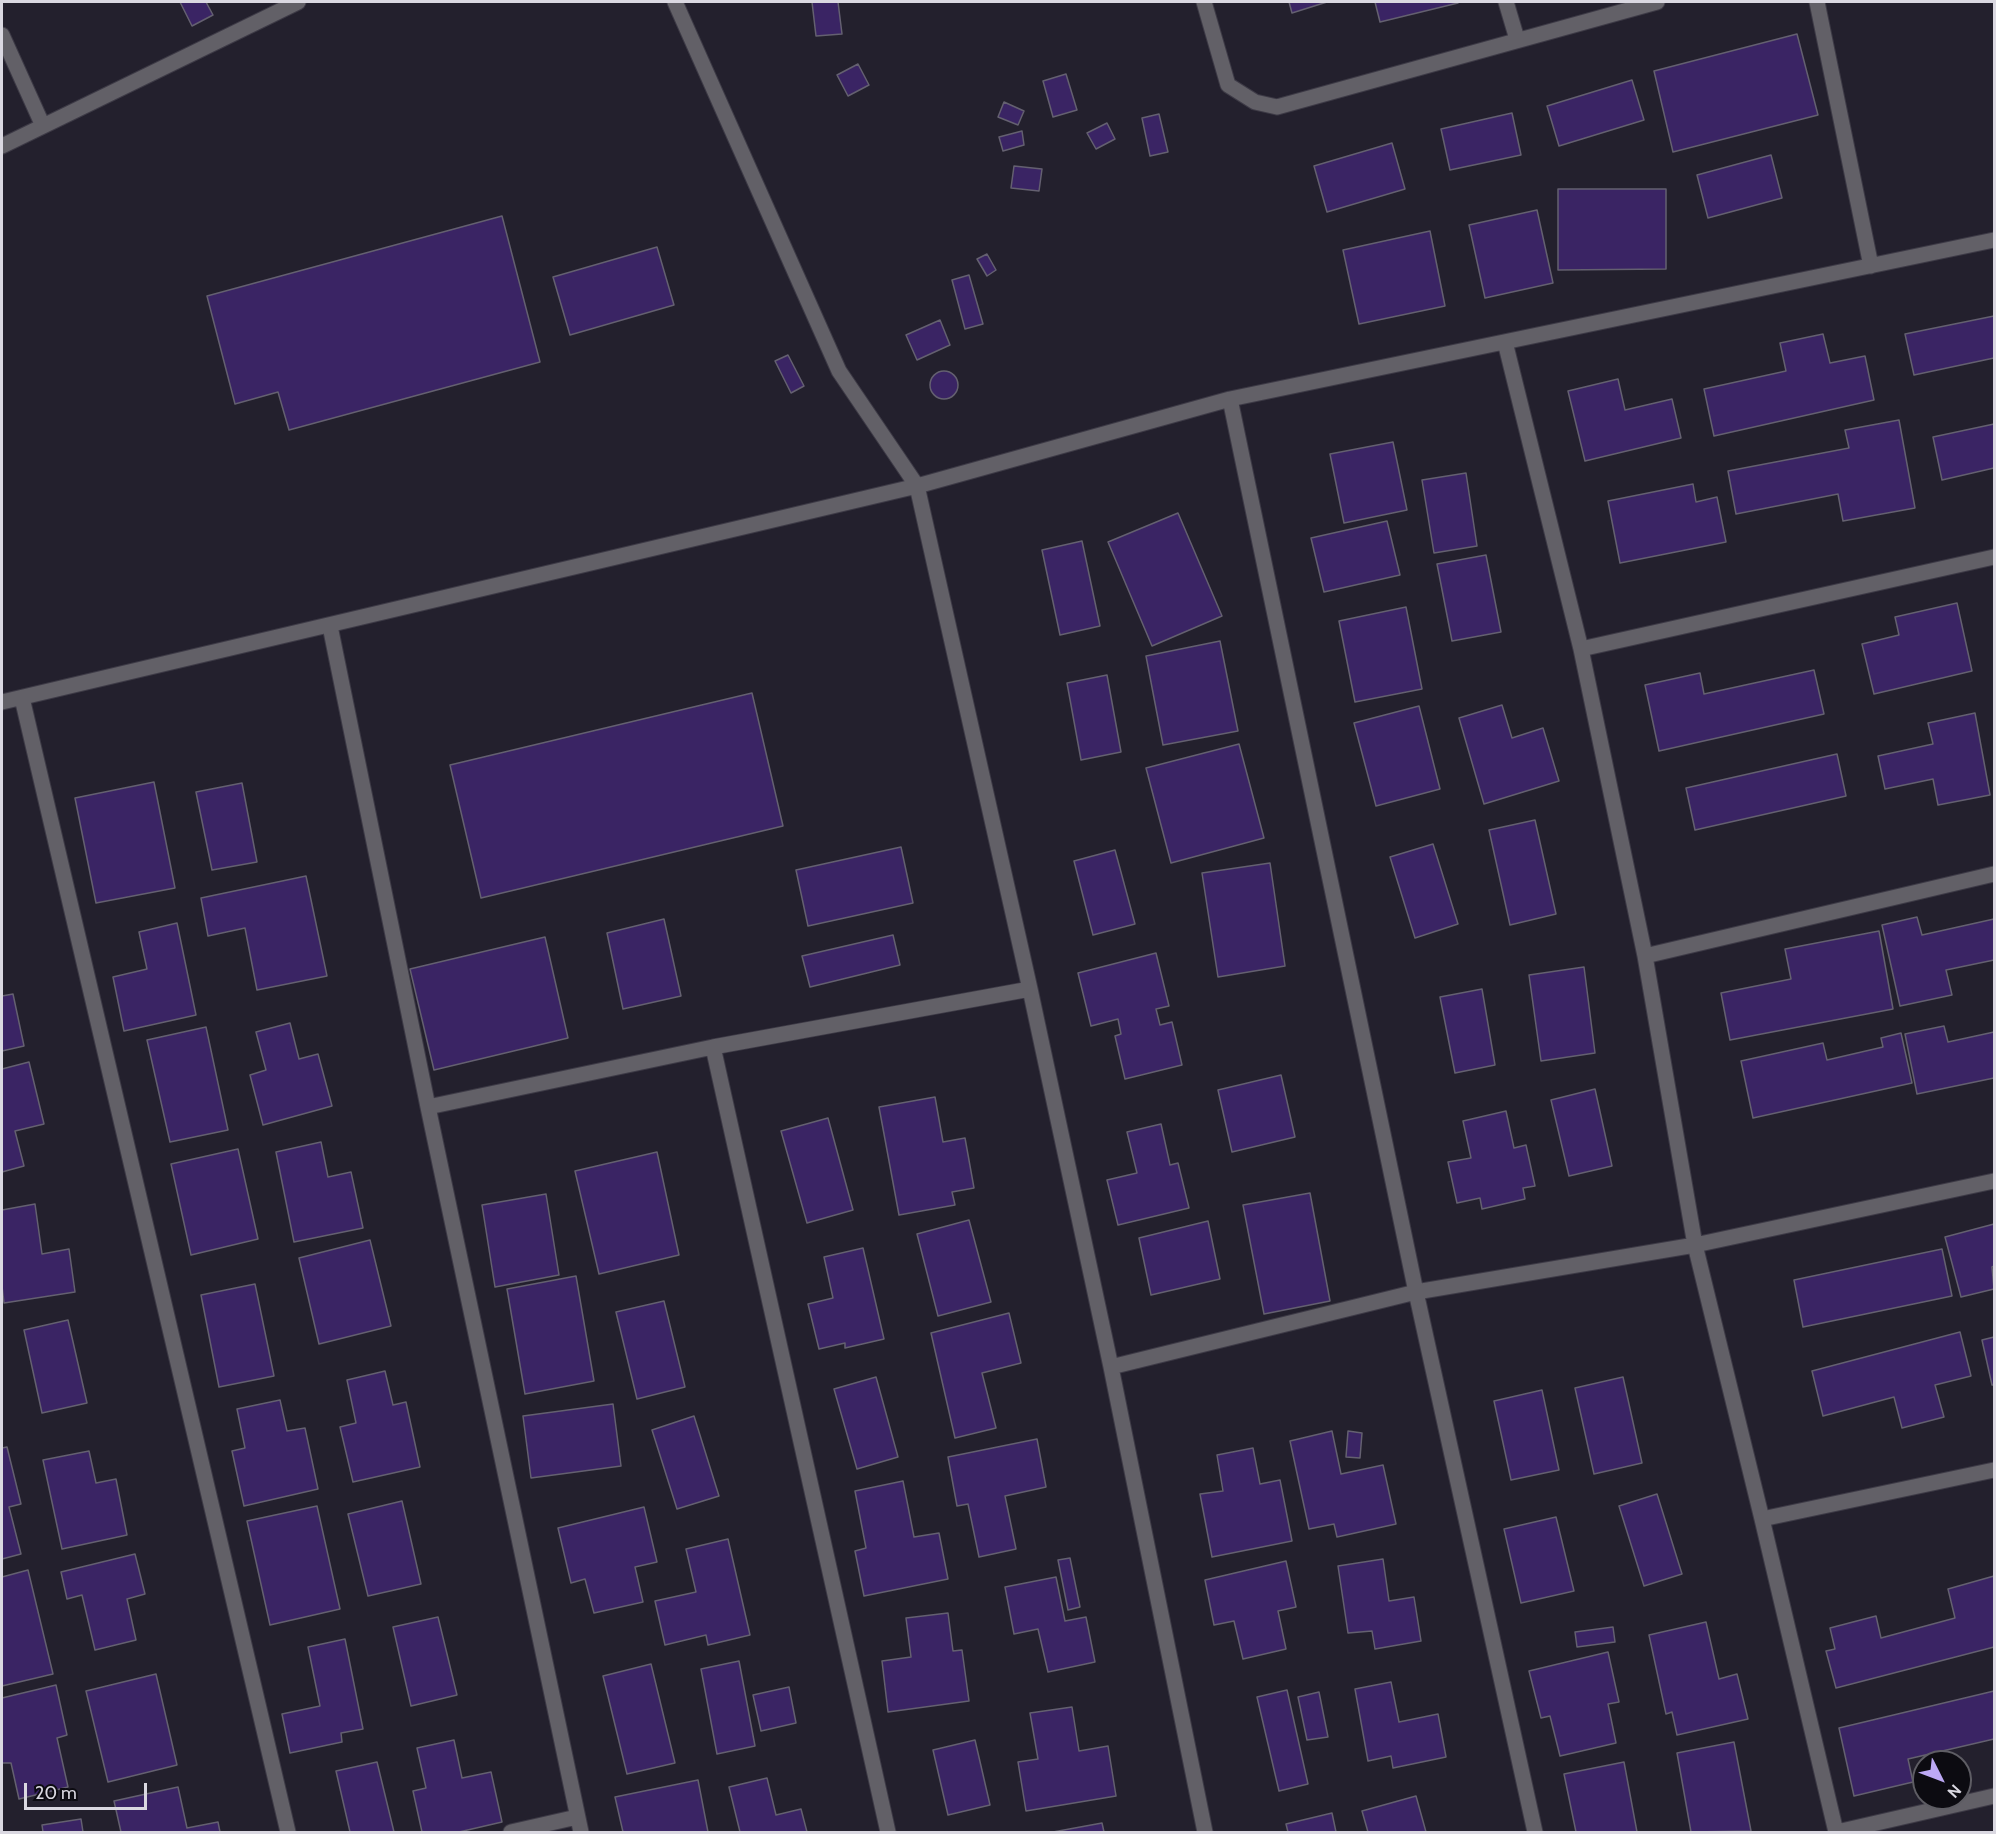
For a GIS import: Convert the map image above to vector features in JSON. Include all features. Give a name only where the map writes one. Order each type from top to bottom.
[{"type":"street","points":[[2,146],[298,2]]},
{"type":"street","points":[[675,2],[839,371],[917,486],[1030,988],[1111,1367],[1205,1833]]},
{"type":"street","points":[[1204,2],[1228,85],[1255,102],[1276,107],[1658,2]]},
{"type":"street","points":[[1506,2],[1517,39]]},
{"type":"street","points":[[1817,2],[1872,266]]},
{"type":"street","points":[[2,35],[43,126]]},
{"type":"street","points":[[2,702],[917,486],[1230,399],[1995,240]]},
{"type":"street","points":[[1505,342],[1581,649],[1645,956],[1695,1245],[1837,1833],[1995,1796]]},
{"type":"street","points":[[1230,399],[1416,1292],[1534,1833]]},
{"type":"street","points":[[1581,649],[1995,557]]},
{"type":"street","points":[[330,626],[428,1107],[581,1833]]},
{"type":"street","points":[[22,698],[288,1833]]},
{"type":"street","points":[[1645,956],[1995,874]]},
{"type":"street","points":[[428,1107],[713,1047],[1030,988]]},
{"type":"street","points":[[713,1047],[888,1833]]},
{"type":"street","points":[[1111,1367],[1416,1292],[1695,1245],[1995,1181]]},
{"type":"street","points":[[1762,1519],[1995,1470]]},
{"type":"street","points":[[511,1833],[577,1817]]},
{"type":"building","points":[[180,2],[206,2],[213,15],[192,26]]},
{"type":"building","points":[[812,2],[838,2],[842,34],[816,36]]},
{"type":"building","points":[[1289,2],[1327,2],[1292,13]]},
{"type":"building","points":[[1375,2],[1458,2],[1458,3],[1380,22]]},
{"type":"building","points":[[1797,34],[1818,115],[1673,152],[1654,71]]},
{"type":"building","points":[[858,64],[869,85],[848,96],[837,75]]},
{"type":"building","points":[[1066,74],[1077,110],[1053,117],[1043,81]]},
{"type":"building","points":[[1632,80],[1644,120],[1559,146],[1547,106]]},
{"type":"building","points":[[1004,102],[1024,111],[1018,125],[998,117]]},
{"type":"building","points":[[1512,113],[1521,155],[1450,170],[1441,129]]},
{"type":"building","points":[[1159,114],[1168,152],[1150,156],[1142,118]]},
{"type":"building","points":[[1107,123],[1115,139],[1096,149],[1087,133]]},
{"type":"building","points":[[1022,131],[1024,145],[1003,151],[999,137]]},
{"type":"building","points":[[1392,143],[1405,189],[1327,212],[1314,166]]},
{"type":"building","points":[[1771,155],[1782,198],[1708,218],[1697,175]]},
{"type":"building","points":[[1014,166],[1042,169],[1039,191],[1011,188]]},
{"type":"building","points":[[1558,189],[1666,189],[1666,269],[1558,270]]},
{"type":"building","points":[[1537,210],[1553,283],[1485,298],[1469,225]]},
{"type":"building","points":[[502,216],[540,362],[289,430],[278,392],[235,404],[207,296]]},
{"type":"building","points":[[1430,231],[1445,306],[1359,324],[1343,250]]},
{"type":"building","points":[[657,247],[674,305],[570,335],[553,277]]},
{"type":"building","points":[[987,254],[996,270],[987,276],[977,259]]},
{"type":"building","points":[[969,275],[983,324],[965,329],[952,280]]},
{"type":"building","points":[[1994,316],[1994,358],[1914,375],[1905,334]]},
{"type":"building","points":[[940,320],[950,345],[917,360],[906,335]]},
{"type":"building","points":[[1823,334],[1830,363],[1865,356],[1874,400],[1714,436],[1704,389],[1786,371],[1780,343]]},
{"type":"building","points":[[788,355],[804,386],[791,393],[775,361]]},
{"type":"building","points":[[944,371],[954,375],[958,385],[954,395],[944,399],[934,395],[930,385],[934,375]]},
{"type":"building","points":[[1618,379],[1625,410],[1672,399],[1681,438],[1585,461],[1568,391]]},
{"type":"building","points":[[1899,420],[1915,508],[1843,521],[1838,494],[1736,514],[1728,471],[1849,448],[1845,430]]},
{"type":"building","points":[[1994,424],[1994,468],[1942,480],[1933,437]]},
{"type":"building","points":[[1393,442],[1407,510],[1344,523],[1330,454]]},
{"type":"building","points":[[1466,473],[1477,546],[1434,553],[1422,480]]},
{"type":"building","points":[[1693,484],[1696,502],[1717,497],[1726,542],[1620,563],[1608,501]]},
{"type":"building","points":[[1178,513],[1222,616],[1152,646],[1108,542]]},
{"type":"building","points":[[1387,521],[1400,575],[1324,592],[1311,538]]},
{"type":"building","points":[[1082,541],[1100,626],[1060,635],[1042,550]]},
{"type":"building","points":[[1486,555],[1501,632],[1452,641],[1437,564]]},
{"type":"building","points":[[1957,603],[1972,671],[1874,694],[1862,644],[1899,635],[1895,617]]},
{"type":"building","points":[[1406,607],[1422,689],[1355,702],[1339,621]]},
{"type":"building","points":[[1220,641],[1238,731],[1163,745],[1146,656]]},
{"type":"building","points":[[1814,670],[1824,714],[1659,751],[1645,685],[1700,673],[1704,694]]},
{"type":"building","points":[[1107,675],[1121,752],[1081,760],[1067,683]]},
{"type":"building","points":[[752,693],[783,826],[481,898],[450,765]]},
{"type":"building","points":[[1502,705],[1512,738],[1543,728],[1559,781],[1484,804],[1459,718]]},
{"type":"building","points":[[1419,706],[1440,789],[1376,806],[1354,723]]},
{"type":"building","points":[[1975,713],[1990,795],[1938,805],[1933,779],[1885,789],[1878,756],[1933,744],[1928,723]]},
{"type":"building","points":[[1239,744],[1264,838],[1171,863],[1146,768]]},
{"type":"building","points":[[1837,754],[1846,796],[1695,830],[1686,788]]},
{"type":"building","points":[[154,782],[175,888],[96,903],[75,798]]},
{"type":"building","points":[[242,783],[257,862],[212,870],[196,792]]},
{"type":"building","points":[[1535,820],[1556,914],[1510,925],[1489,830]]},
{"type":"building","points":[[1433,844],[1458,924],[1415,938],[1390,857]]},
{"type":"building","points":[[901,847],[913,903],[808,926],[796,870]]},
{"type":"building","points":[[1115,850],[1135,924],[1093,935],[1074,861]]},
{"type":"building","points":[[1270,863],[1285,966],[1218,977],[1202,873]]},
{"type":"building","points":[[306,876],[327,976],[257,990],[245,928],[208,936],[201,898]]},
{"type":"building","points":[[1917,917],[1922,935],[1994,919],[1994,960],[1946,970],[1952,995],[1900,1006],[1882,925]]},
{"type":"building","points":[[664,919],[681,996],[623,1009],[607,933]]},
{"type":"building","points":[[177,923],[196,1015],[124,1031],[113,977],[147,969],[139,932]]},
{"type":"building","points":[[1879,931],[1893,1009],[1730,1040],[1721,993],[1791,979],[1785,949]]},
{"type":"building","points":[[893,935],[900,965],[810,987],[802,956]]},
{"type":"building","points":[[545,937],[568,1038],[434,1070],[410,969]]},
{"type":"building","points":[[1156,953],[1169,1006],[1156,1009],[1160,1025],[1172,1022],[1182,1065],[1125,1079],[1115,1036],[1121,1034],[1118,1019],[1091,1026],[1078,973]]},
{"type":"building","points":[[1584,967],[1595,1053],[1541,1061],[1529,975]]},
{"type":"building","points":[[1482,989],[1495,1065],[1455,1073],[1440,997]]},
{"type":"building","points":[[13,994],[24,1046],[2,1051],[2,996]]},
{"type":"building","points":[[290,1023],[299,1059],[318,1054],[332,1106],[263,1125],[250,1075],[266,1070],[256,1032]]},
{"type":"building","points":[[1944,1026],[1948,1042],[1994,1032],[1994,1078],[1917,1094],[1905,1034]]},
{"type":"building","points":[[206,1027],[228,1130],[170,1142],[147,1040]]},
{"type":"building","points":[[1901,1033],[1912,1083],[1753,1118],[1741,1061],[1823,1043],[1827,1060],[1883,1047],[1881,1038]]},
{"type":"building","points":[[29,1062],[44,1124],[15,1131],[24,1166],[2,1172],[2,1069]]},
{"type":"building","points":[[1281,1075],[1295,1137],[1232,1152],[1218,1090]]},
{"type":"building","points":[[1595,1089],[1612,1166],[1569,1176],[1551,1100]]},
{"type":"building","points":[[935,1097],[943,1142],[965,1138],[974,1188],[952,1192],[955,1205],[899,1215],[879,1107]]},
{"type":"building","points":[[1506,1111],[1514,1148],[1526,1145],[1535,1186],[1523,1188],[1525,1199],[1482,1209],[1480,1198],[1457,1203],[1448,1162],[1471,1158],[1463,1121]]},
{"type":"building","points":[[828,1118],[853,1210],[807,1223],[781,1131]]},
{"type":"building","points":[[1161,1124],[1170,1165],[1178,1163],[1189,1208],[1118,1225],[1107,1180],[1137,1173],[1127,1132]]},
{"type":"building","points":[[321,1142],[328,1177],[351,1172],[363,1228],[294,1242],[276,1152]]},
{"type":"building","points":[[238,1149],[258,1239],[191,1255],[171,1164]]},
{"type":"building","points":[[657,1152],[679,1255],[599,1274],[575,1171]]},
{"type":"building","points":[[1310,1193],[1330,1301],[1264,1314],[1243,1205]]},
{"type":"building","points":[[546,1194],[559,1275],[495,1287],[482,1205]]},
{"type":"building","points":[[35,1204],[42,1254],[69,1249],[75,1292],[4,1303],[2,1210]]},
{"type":"building","points":[[969,1220],[991,1302],[938,1316],[917,1234]]},
{"type":"building","points":[[1208,1221],[1220,1279],[1151,1295],[1139,1238]]},
{"type":"building","points":[[1994,1224],[1994,1266],[1992,1267],[1994,1289],[1961,1297],[1945,1237]]},
{"type":"building","points":[[370,1240],[391,1326],[319,1344],[299,1258]]},
{"type":"building","points":[[863,1248],[884,1339],[845,1348],[845,1343],[819,1349],[808,1304],[833,1298],[824,1257]]},
{"type":"building","points":[[1942,1249],[1952,1296],[1803,1327],[1794,1280]]},
{"type":"building","points":[[576,1276],[594,1381],[525,1394],[507,1289]]},
{"type":"building","points":[[255,1284],[274,1376],[219,1387],[201,1295]]},
{"type":"building","points":[[664,1301],[685,1387],[637,1399],[616,1312]]},
{"type":"building","points":[[1009,1313],[1021,1363],[982,1373],[996,1428],[955,1438],[931,1333]]},
{"type":"building","points":[[68,1320],[87,1403],[42,1413],[24,1330]]},
{"type":"building","points":[[1960,1332],[1971,1376],[1935,1385],[1944,1417],[1902,1428],[1894,1397],[1823,1416],[1812,1371]]},
{"type":"building","points":[[1994,1337],[1994,1385],[1992,1385],[1982,1340]]},
{"type":"building","points":[[385,1371],[393,1405],[406,1402],[420,1467],[353,1482],[340,1427],[356,1423],[347,1380]]},
{"type":"building","points":[[876,1377],[898,1457],[857,1469],[834,1389]]},
{"type":"building","points":[[1623,1377],[1642,1463],[1594,1474],[1575,1388]]},
{"type":"building","points":[[1542,1390],[1559,1470],[1511,1480],[1494,1401]]},
{"type":"building","points":[[280,1400],[287,1431],[305,1428],[318,1489],[244,1506],[232,1451],[245,1448],[237,1409]]},
{"type":"building","points":[[613,1404],[621,1466],[531,1478],[523,1416]]},
{"type":"building","points":[[694,1416],[719,1496],[677,1509],[652,1430]]},
{"type":"building","points":[[1332,1431],[1341,1474],[1383,1465],[1396,1524],[1337,1537],[1334,1524],[1309,1529],[1290,1441]]},
{"type":"building","points":[[1348,1431],[1362,1433],[1360,1458],[1346,1457]]},
{"type":"building","points":[[1037,1439],[1046,1487],[1005,1496],[1016,1549],[979,1557],[968,1504],[957,1506],[948,1457]]},
{"type":"building","points":[[7,1447],[21,1504],[9,1507],[21,1554],[2,1559],[2,1448]]},
{"type":"building","points":[[1253,1448],[1260,1484],[1280,1480],[1292,1541],[1212,1557],[1200,1494],[1223,1491],[1217,1455]]},
{"type":"building","points":[[89,1451],[96,1483],[116,1479],[127,1535],[62,1549],[43,1460]]},
{"type":"building","points":[[903,1481],[914,1537],[939,1533],[948,1579],[864,1596],[855,1551],[866,1548],[855,1491]]},
{"type":"building","points":[[1657,1494],[1682,1574],[1644,1586],[1619,1506]]},
{"type":"building","points":[[402,1501],[421,1584],[368,1596],[348,1514]]},
{"type":"building","points":[[317,1506],[340,1609],[270,1625],[247,1521]]},
{"type":"building","points":[[644,1507],[657,1562],[635,1567],[643,1602],[594,1613],[585,1579],[571,1583],[558,1528]]},
{"type":"building","points":[[1556,1517],[1574,1591],[1521,1603],[1504,1529]]},
{"type":"building","points":[[728,1539],[750,1635],[708,1645],[706,1635],[665,1645],[655,1601],[696,1592],[686,1549]]},
{"type":"building","points":[[135,1554],[145,1594],[127,1599],[136,1640],[95,1650],[82,1595],[67,1599],[61,1572]]},
{"type":"building","points":[[1070,1558],[1080,1607],[1068,1610],[1058,1560]]},
{"type":"building","points":[[1383,1559],[1389,1601],[1414,1597],[1421,1641],[1375,1649],[1372,1631],[1348,1633],[1338,1566]]},
{"type":"building","points":[[1286,1561],[1296,1607],[1278,1611],[1286,1649],[1243,1659],[1234,1621],[1214,1625],[1205,1580]]},
{"type":"building","points":[[28,1570],[53,1674],[2,1686],[2,1577]]},
{"type":"building","points":[[1994,1576],[1994,1647],[1836,1688],[1826,1651],[1835,1649],[1830,1628],[1876,1616],[1881,1638],[1955,1618],[1948,1589]]},
{"type":"building","points":[[1056,1577],[1065,1621],[1086,1617],[1095,1662],[1048,1672],[1038,1629],[1014,1634],[1005,1587]]},
{"type":"building","points":[[948,1613],[953,1651],[962,1650],[969,1701],[888,1712],[882,1661],[911,1657],[906,1618]]},
{"type":"building","points":[[438,1617],[457,1695],[411,1706],[393,1627]]},
{"type":"building","points":[[1706,1622],[1719,1679],[1737,1674],[1748,1719],[1677,1735],[1672,1712],[1666,1714],[1649,1635]]},
{"type":"building","points":[[1613,1627],[1615,1642],[1577,1647],[1575,1632]]},
{"type":"building","points":[[345,1639],[363,1729],[341,1733],[342,1742],[290,1753],[282,1714],[320,1706],[308,1647]]},
{"type":"building","points":[[1608,1652],[1619,1702],[1608,1704],[1616,1743],[1560,1756],[1550,1716],[1541,1718],[1529,1671]]},
{"type":"building","points":[[739,1661],[755,1746],[717,1754],[701,1669]]},
{"type":"building","points":[[651,1664],[675,1763],[627,1774],[603,1676]]},
{"type":"building","points":[[156,1674],[177,1765],[108,1782],[86,1691]]},
{"type":"building","points":[[1391,1682],[1399,1722],[1438,1714],[1446,1757],[1393,1768],[1391,1756],[1368,1761],[1355,1689]]},
{"type":"building","points":[[56,1685],[67,1735],[57,1738],[68,1787],[19,1799],[11,1763],[2,1763],[2,1698]]},
{"type":"building","points":[[789,1687],[796,1723],[761,1731],[753,1695]]},
{"type":"building","points":[[1287,1690],[1308,1784],[1279,1791],[1257,1697]]},
{"type":"building","points":[[1994,1691],[1994,1739],[1947,1750],[1912,1750],[1912,1758],[1908,1759],[1912,1782],[1854,1796],[1839,1728]]},
{"type":"building","points":[[1319,1692],[1328,1737],[1307,1740],[1298,1697]]},
{"type":"building","points":[[1072,1707],[1079,1751],[1108,1746],[1116,1796],[1026,1811],[1018,1762],[1038,1759],[1030,1713]]},
{"type":"building","points":[[454,1740],[462,1778],[491,1772],[502,1822],[459,1832],[422,1832],[413,1791],[426,1788],[417,1748]]},
{"type":"building","points":[[975,1740],[990,1805],[948,1815],[933,1750]]},
{"type":"building","points":[[1734,1742],[1751,1831],[1691,1832],[1677,1753]]},
{"type":"building","points":[[377,1762],[394,1832],[350,1832],[336,1771]]},
{"type":"building","points":[[1624,1762],[1637,1832],[1576,1832],[1564,1774]]},
{"type":"building","points":[[767,1778],[776,1815],[801,1809],[807,1832],[740,1832],[729,1787]]},
{"type":"building","points":[[698,1780],[708,1832],[623,1832],[615,1797]]},
{"type":"building","points":[[178,1787],[187,1828],[218,1822],[220,1832],[121,1832],[114,1801]]},
{"type":"building","points":[[1416,1796],[1426,1832],[1368,1832],[1362,1811]]},
{"type":"building","points":[[1332,1813],[1336,1832],[1288,1832],[1286,1824]]},
{"type":"building","points":[[81,1819],[83,1832],[43,1832],[42,1825]]},
{"type":"building","points":[[1102,1823],[1104,1832],[1053,1832]]}]
